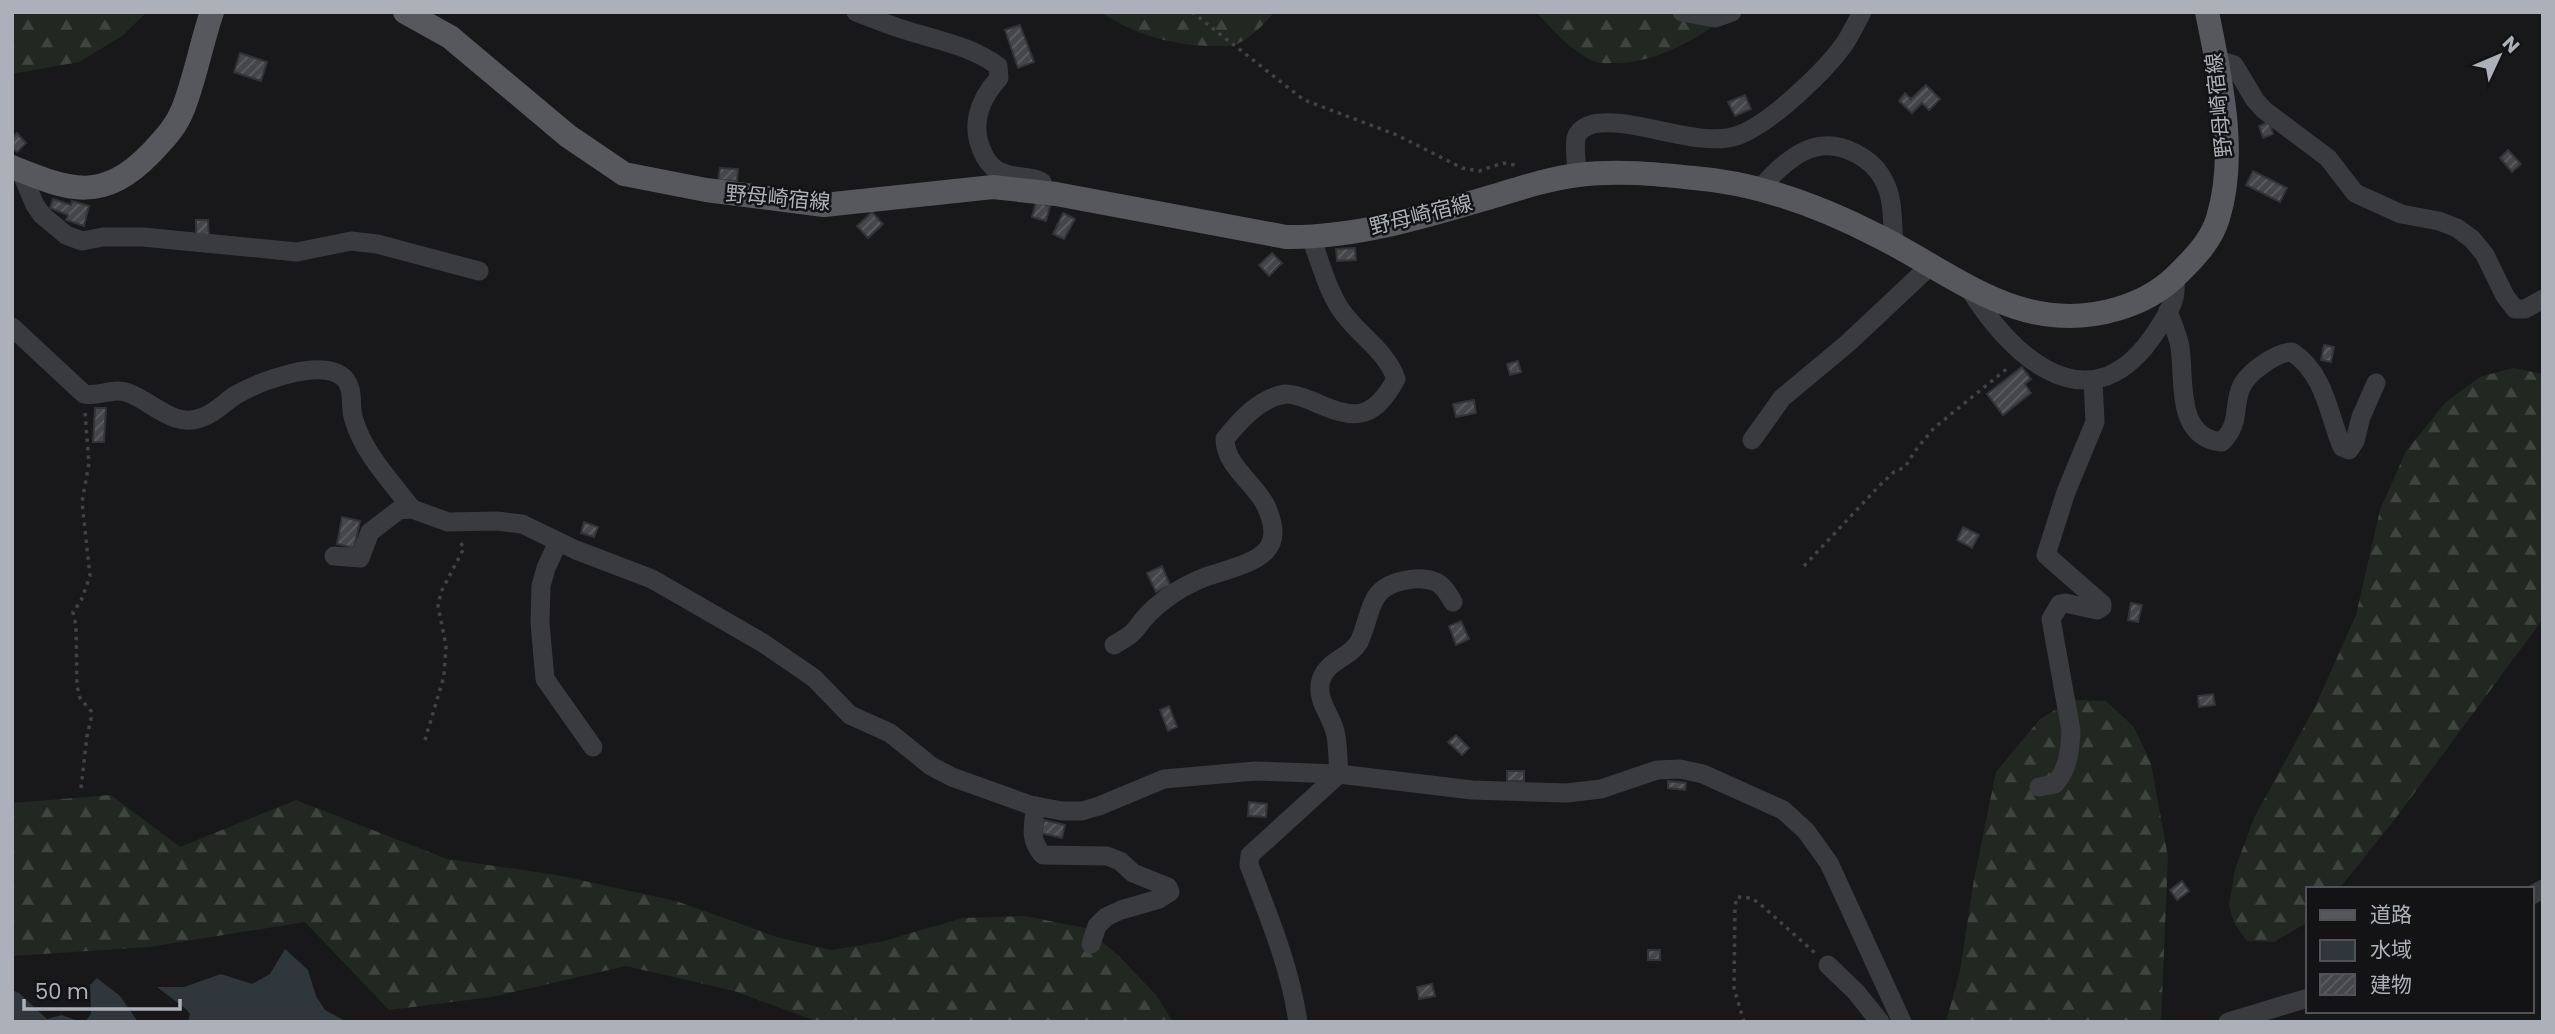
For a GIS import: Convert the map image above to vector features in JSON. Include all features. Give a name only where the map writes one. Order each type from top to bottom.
[{"type":"main road","points":[[16,169],[60,185],[81,188],[105,186],[121,179],[142,163],[174,128],[183,111],[212,12]]},
{"type":"main road","name":"野母崎宿線","points":[[405,12],[450,37],[568,136],[624,174],[706,190],[824,205],[993,187],[1046,193],[1286,237],[1311,238],[1353,232],[1544,181],[1577,175],[1612,172],[1699,178],[1760,188],[1817,207],[1894,244],[1969,288],[2022,311],[2076,317],[2103,313],[2147,297],[2195,257],[2218,220],[2223,196],[2226,146],[2216,59],[2207,12]]},
{"type":"street","points":[[856,12],[957,45],[982,55],[998,66],[999,78],[983,99],[977,114],[976,130],[980,148],[990,166],[1016,178],[1031,177],[1042,182],[1046,193]]},
{"type":"street","points":[[1682,12],[1715,18],[1732,12]]},
{"type":"street","points":[[1577,175],[1576,136],[1587,126],[1601,122],[1705,137],[1740,135],[1778,110],[1807,85],[1846,42],[1862,12]]},
{"type":"street","points":[[2216,59],[2234,65],[2264,110],[2328,158],[2355,193],[2401,214],[2439,221],[2465,233],[2485,255],[2505,296],[2515,309],[2525,309],[2543,299]]},
{"type":"street","points":[[1760,188],[1778,168],[1816,146],[1837,147],[1854,152],[1875,165],[1885,182],[1891,203],[1894,244]]},
{"type":"street","points":[[16,169],[42,215],[66,235],[82,241],[103,237],[143,237],[296,252],[351,241],[377,244],[479,271]]},
{"type":"street","points":[[1114,645],[1133,633],[1155,606],[1175,592],[1193,582],[1248,565],[1261,557],[1271,543],[1275,529],[1266,505],[1231,460],[1225,448],[1225,439],[1253,410],[1288,393],[1306,398],[1340,414],[1362,415],[1374,408],[1390,392],[1396,379],[1392,368],[1380,351],[1340,309],[1311,238]]},
{"type":"street","points":[[1752,440],[1782,398],[1848,343],[1931,265]]},
{"type":"street","points":[[1969,288],[1987,318],[2024,354],[2052,372],[2075,381],[2093,380],[2116,373],[2135,358],[2151,340],[2174,299],[2175,276]]},
{"type":"street","points":[[2168,311],[2179,343],[2187,418],[2196,430],[2211,441],[2222,442],[2232,432],[2240,390],[2245,380],[2276,355],[2292,352],[2308,364],[2327,401],[2342,447],[2349,450],[2355,441],[2361,417],[2376,383]]},
{"type":"street","points":[[12,327],[84,394],[91,395],[114,389],[130,393],[187,422],[205,417],[236,395],[275,379],[313,369],[332,370],[345,379],[351,391],[352,416],[361,441],[412,509]]},
{"type":"street","points":[[2039,787],[2056,785],[2066,766],[2070,748],[2070,731],[2051,619],[2060,604],[2097,610],[2102,607],[2102,604],[2046,555],[2066,492],[2095,422],[2093,380]]},
{"type":"street","points":[[334,556],[360,558],[370,532],[399,510],[412,509],[448,522],[497,521],[522,524],[558,542],[652,579],[763,643],[814,678],[850,715],[890,733],[930,765],[952,777],[1036,806],[1062,811],[1082,811],[1098,806],[1164,779],[1255,771],[1339,774],[1472,790],[1567,793],[1601,789],[1657,771],[1680,769],[1703,774],[1783,810],[1806,831],[1829,863],[1902,1022]]},
{"type":"street","points":[[558,542],[545,568],[541,586],[540,623],[545,679],[593,747]]},
{"type":"street","points":[[1339,774],[1336,735],[1320,691],[1326,669],[1358,644],[1377,595],[1387,587],[1405,580],[1436,582],[1446,590],[1453,602]]},
{"type":"street","points":[[1298,1022],[1293,988],[1274,927],[1249,865],[1250,855],[1339,774]]},
{"type":"street","points":[[1036,806],[1033,841],[1043,855],[1107,856],[1119,861],[1133,873],[1168,887],[1170,892],[1159,900],[1106,917],[1097,926],[1091,944]]},
{"type":"street","points":[[1828,965],[1856,992],[1880,1022]]},
{"type":"street","points":[[2228,1022],[2306,999]]},
{"type":"path","points":[[1192,12],[1304,100],[1397,135],[1462,168],[1479,171],[1503,163],[1523,166],[1544,181]]},
{"type":"path","points":[[1804,566],[1888,477],[1905,467],[1915,450],[1934,428],[2024,354]]},
{"type":"path","points":[[81,788],[91,719],[91,712],[79,698],[77,687],[76,626],[73,612],[81,601],[90,576],[82,502],[89,463],[84,394]]},
{"type":"path","points":[[425,740],[444,676],[446,646],[438,606],[441,592],[464,548],[448,522]]},
{"type":"path","points":[[1744,1022],[1734,988],[1737,897],[1751,898],[1774,914],[1828,965]]},
{"type":"green space","points":[[12,12],[147,12],[122,36],[79,62],[12,74]]},
{"type":"green space","points":[[1101,12],[1274,12],[1262,26],[1235,45],[1205,46],[1143,34]]},
{"type":"green space","points":[[1536,12],[1736,12],[1663,54],[1631,62],[1598,63],[1562,39]]},
{"type":"green space","points":[[2513,368],[2543,374],[2543,619],[2395,819],[2341,887],[2306,887],[2306,923],[2274,942],[2247,941],[2234,923],[2229,906],[2235,869],[2254,818],[2315,707],[2356,615],[2380,510],[2406,451],[2446,402],[2480,377]]},
{"type":"green space","points":[[2072,700],[2106,701],[2134,727],[2151,764],[2168,857],[2161,1022],[1946,1022],[1960,971],[1974,879],[1996,772],[2040,719]]},
{"type":"green space","points":[[111,795],[180,847],[296,800],[447,859],[557,875],[676,901],[777,937],[831,950],[880,942],[963,918],[1025,916],[1085,928],[1119,956],[1156,995],[1173,1022],[819,1022],[734,991],[626,966],[492,997],[389,1010],[305,922],[149,947],[12,956],[12,803]]},
{"type":"water","points":[[285,949],[308,970],[316,996],[325,1010],[347,1022],[188,1022],[190,1014],[186,1009],[157,987],[184,987],[221,974],[252,984],[270,974]]},
{"type":"water","points":[[97,978],[120,996],[138,1022],[85,1022],[91,1014],[90,985]]},
{"type":"water","points":[[12,990],[19,993],[47,1019],[62,1015],[80,1022],[12,1022]]},
{"type":"building","points":[[1020,25],[1034,62],[1018,68],[1005,30]]},
{"type":"building","points":[[240,53],[267,62],[261,81],[234,72]]},
{"type":"building","points":[[1926,85],[1940,99],[1929,110],[1922,103],[1912,113],[1899,101],[1905,93],[1911,99]]},
{"type":"building","points":[[1745,95],[1751,109],[1735,116],[1728,102]]},
{"type":"building","points":[[2269,122],[2273,134],[2263,138],[2259,126]]},
{"type":"building","points":[[17,133],[26,143],[17,152],[12,148],[12,138]]},
{"type":"building","points":[[2508,150],[2521,164],[2512,172],[2500,158]]},
{"type":"building","points":[[720,168],[738,169],[737,181],[718,180]]},
{"type":"building","points":[[2253,171],[2287,188],[2280,202],[2246,185]]},
{"type":"building","points":[[53,199],[71,205],[72,201],[89,206],[84,226],[66,220],[68,215],[50,208]]},
{"type":"building","points":[[1036,202],[1050,206],[1046,221],[1032,217]]},
{"type":"building","points":[[872,212],[883,224],[868,238],[857,226]]},
{"type":"building","points":[[1063,213],[1075,219],[1064,239],[1053,234]]},
{"type":"building","points":[[196,220],[208,220],[209,239],[196,239]]},
{"type":"building","points":[[1355,248],[1356,260],[1337,261],[1336,249]]},
{"type":"building","points":[[1272,253],[1282,263],[1269,276],[1259,265]]},
{"type":"building","points":[[2324,345],[2334,347],[2331,362],[2321,360]]},
{"type":"building","points":[[1518,361],[1521,372],[1510,375],[1507,364]]},
{"type":"building","points":[[2022,367],[2031,379],[2025,384],[2031,393],[2003,415],[1987,394]]},
{"type":"building","points":[[1474,400],[1476,413],[1456,417],[1453,404]]},
{"type":"building","points":[[95,408],[106,408],[104,442],[93,442]]},
{"type":"building","points":[[342,517],[360,521],[354,548],[337,544]]},
{"type":"building","points":[[584,522],[598,527],[594,537],[581,533]]},
{"type":"building","points":[[1963,527],[1979,535],[1972,548],[1957,540]]},
{"type":"building","points":[[1162,566],[1170,585],[1156,592],[1147,573]]},
{"type":"building","points":[[2131,603],[2142,605],[2138,622],[2128,620]]},
{"type":"building","points":[[1461,621],[1469,639],[1456,645],[1449,626]]},
{"type":"building","points":[[2213,694],[2215,705],[2199,707],[2198,696]]},
{"type":"building","points":[[1169,706],[1177,727],[1168,731],[1160,710]]},
{"type":"building","points":[[1456,735],[1469,748],[1462,755],[1448,742]]},
{"type":"building","points":[[1507,771],[1524,771],[1524,781],[1507,781]]},
{"type":"building","points":[[1668,781],[1686,783],[1685,790],[1668,788]]},
{"type":"building","points":[[1249,802],[1267,804],[1266,817],[1248,816]]},
{"type":"building","points":[[1044,820],[1065,825],[1062,838],[1041,833]]},
{"type":"building","points":[[2182,881],[2189,891],[2177,900],[2170,890]]},
{"type":"building","points":[[1648,950],[1660,950],[1660,960],[1648,960]]},
{"type":"building","points":[[1432,984],[1435,996],[1419,999],[1417,987]]}]
